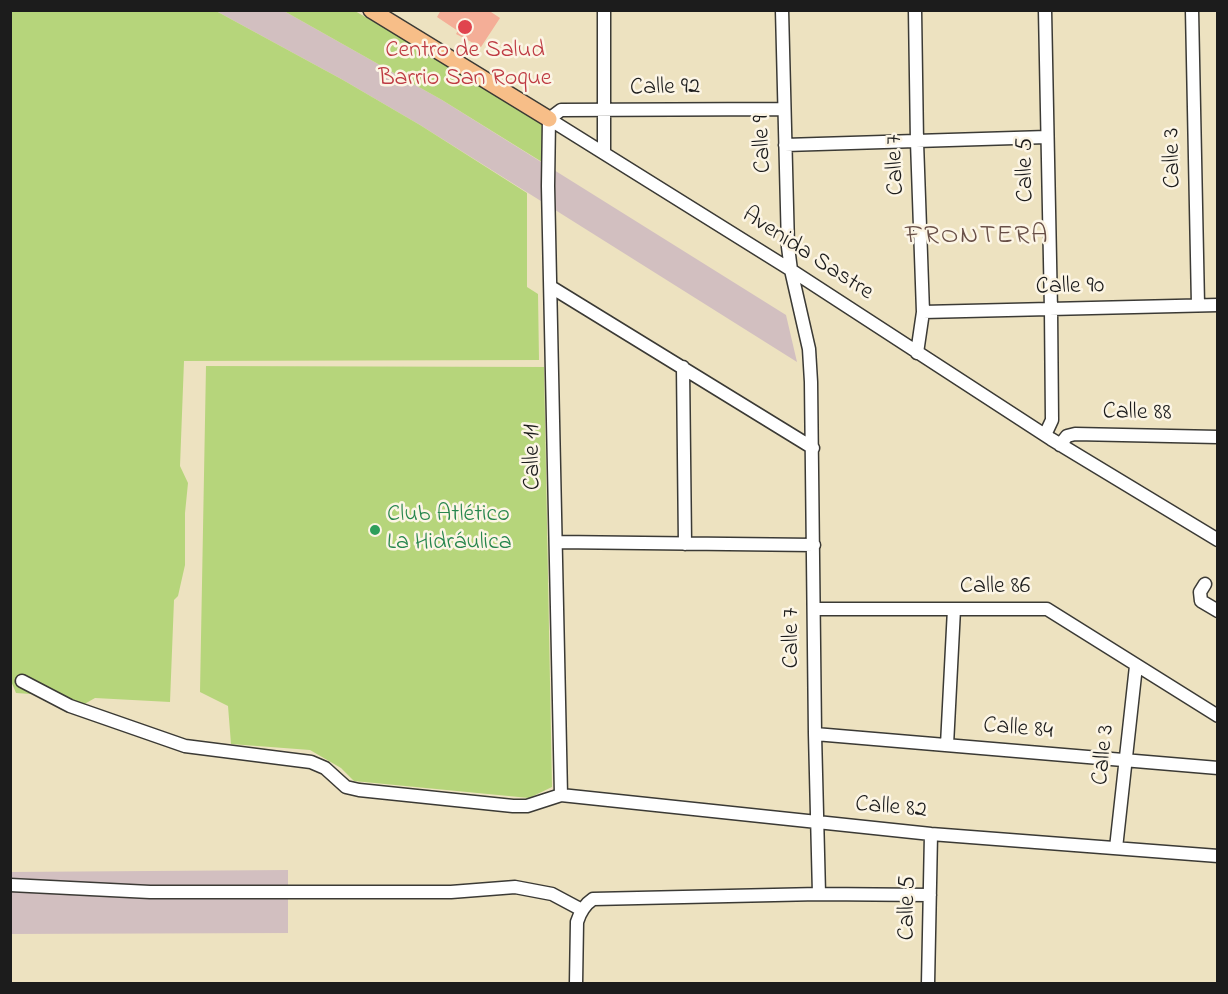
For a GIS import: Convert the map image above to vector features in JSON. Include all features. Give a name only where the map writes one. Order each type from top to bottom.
[{"type":"main road","name":"Avenida Sastre","points":[[371,10],[549,119]]},
{"type":"street","points":[[604,10],[604,153]]},
{"type":"street","name":"Calle 9","points":[[782,10],[791,270],[809,349],[811,382]]},
{"type":"street","name":"Calle 7","points":[[915,10],[923,312],[917,353]]},
{"type":"street","name":"Calle 5","points":[[1045,10],[1052,420],[1045,435]]},
{"type":"street","name":"Calle 3","points":[[1192,10],[1198,305]]},
{"type":"street","name":"Calle 92","points":[[549,119],[561,110],[784,109]]},
{"type":"street","name":"Avenida Sastre","points":[[549,119],[791,270],[1060,445],[1218,540]]},
{"type":"street","name":"Calle 11","points":[[549,119],[548,186],[561,795]]},
{"type":"street","points":[[785,145],[1047,137]]},
{"type":"street","points":[[551,287],[813,448]]},
{"type":"street","name":"Calle 90","points":[[923,312],[1218,305]]},
{"type":"street","points":[[683,367],[685,544]]},
{"type":"street","name":"Calle 7","points":[[811,382],[819,894]]},
{"type":"street","name":"Calle 88","points":[[1060,445],[1067,436],[1075,434],[1218,436]]},
{"type":"street","points":[[557,542],[814,545]]},
{"type":"street","points":[[1205,584],[1200,592],[1201,601],[1218,611]]},
{"type":"street","name":"Calle 86","points":[[814,609],[1047,609],[1218,716]]},
{"type":"street","points":[[947,745],[954,609]]},
{"type":"street","name":"Calle 3","points":[[1116,848],[1136,666]]},
{"type":"street","points":[[22,681],[69,706],[185,746],[310,762],[325,768],[345,787],[513,806],[527,806],[561,795]]},
{"type":"street","name":"Calle 84","points":[[815,734],[1218,768]]},
{"type":"street","name":"Calle 82","points":[[561,795],[931,834],[1218,856]]},
{"type":"street","name":"Calle 5","points":[[928,984],[931,834]]},
{"type":"street","points":[[10,885],[150,892],[451,892],[515,887],[552,894],[580,916]]},
{"type":"street","points":[[576,984],[580,916],[587,903],[593,899],[819,894],[930,895]]},
{"type":"shaded area","points":[[216,11],[284,11],[442,100],[786,315],[797,362],[420,125]]},
{"type":"shaded area","points":[[288,870],[288,933],[11,934],[10,872]]},
{"type":"green space","points":[[10,11],[216,11],[420,125],[527,193],[527,287],[538,294],[539,360],[184,361],[180,466],[188,483],[185,513],[185,565],[178,596],[174,600],[170,702],[95,698],[81,706],[61,696],[16,693],[11,681]]},
{"type":"green space","points":[[284,11],[355,11],[450,66],[543,124],[542,162],[442,100]]},
{"type":"green space","name":"Club Atlético La Hidráulica","points":[[206,366],[544,367],[552,787],[529,798],[354,781],[341,768],[310,750],[231,744],[228,706],[200,692]]},
{"type":"building","points":[[441,10],[488,10],[500,18],[481,47],[456,34],[458,31],[437,17]]},
{"type":"place","name":"Centro de Salud Barrio San Roque","points":[[465,27]]},
{"type":"place","name":"Club Atlético La Hidráulica","points":[[375,530]]},
{"type":"district","name":"FRONTERA","points":[[977,238]]}]
